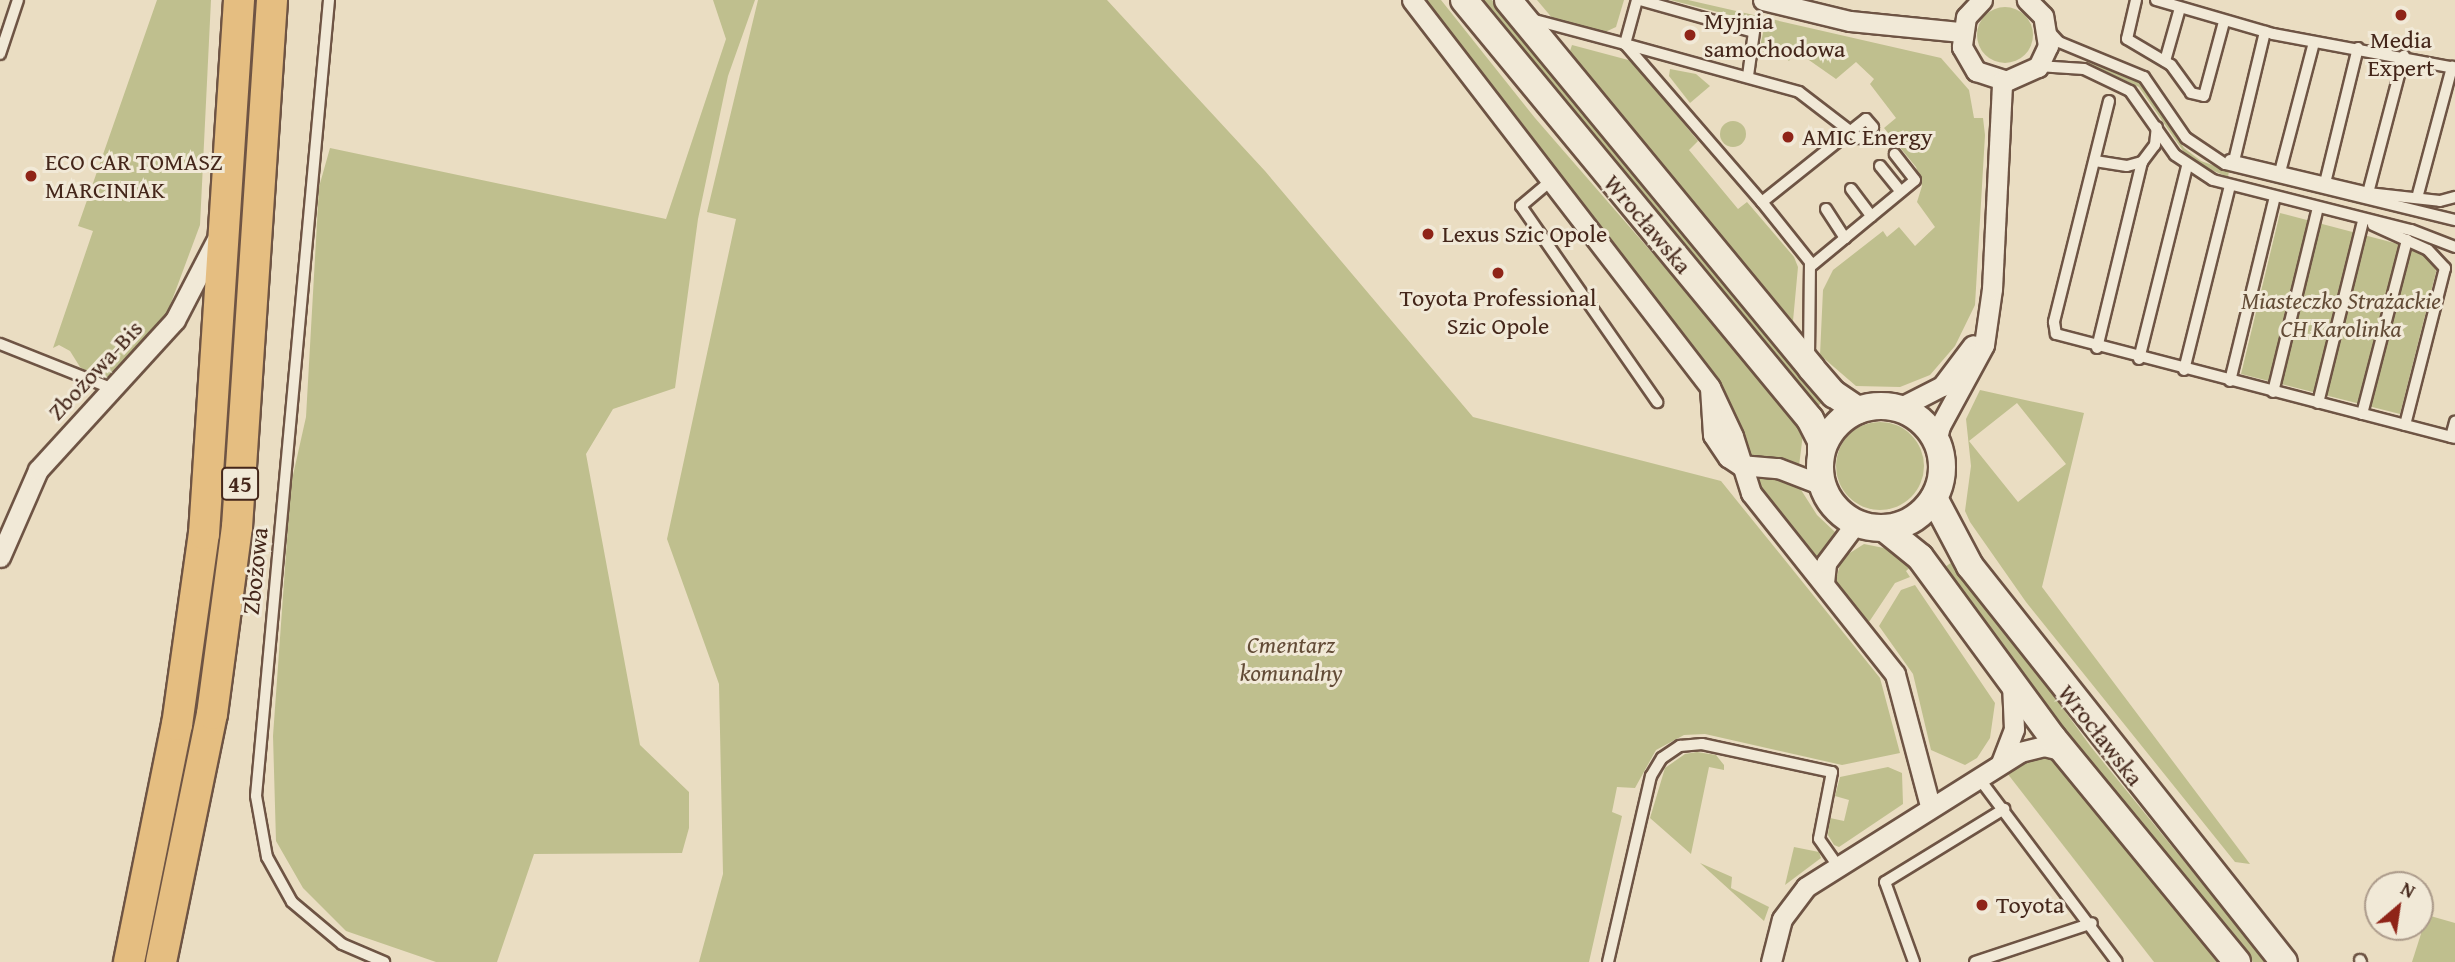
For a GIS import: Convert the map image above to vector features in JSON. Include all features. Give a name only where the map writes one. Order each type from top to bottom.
[{"type":"main road","name":"45","points":[[129,962],[191,636],[215,414],[239,0]]},
{"type":"main road","name":"45","points":[[161,962],[212,714],[237,527],[272,0]]},
{"type":"main road","name":"Wrocławska","points":[[1464,0],[1810,419],[1821,441],[1821,453]]},
{"type":"main road","name":"Wrocławska","points":[[1515,8],[1811,368],[1834,394],[1858,410]]},
{"type":"main road","points":[[1899,408],[1921,421],[1936,442],[1942,470],[1934,498],[1908,522],[1884,528],[1856,523],[1838,511],[1822,485],[1821,453],[1830,431],[1858,410],[1899,408]]},
{"type":"main road","name":"Wrocławska","points":[[1934,498],[1970,566],[2284,962]]},
{"type":"main road","name":"Wrocławska","points":[[1884,528],[1920,557],[2064,751],[2237,962]]},
{"type":"street","points":[[1412,0],[1553,178],[1710,387],[1713,435],[1740,465],[1751,493],[1895,674],[1930,806]]},
{"type":"street","points":[[1763,0],[1783,2],[1850,21],[1961,32]]},
{"type":"street","points":[[1982,0],[1970,10],[1961,32],[1962,47],[1976,71],[2002,81],[2019,79],[2038,66],[2048,46],[2048,27],[2027,0]]},
{"type":"street","points":[[1936,442],[1950,408],[1978,361],[1987,324],[2002,81]]},
{"type":"street","name":"Zbożowa-Bis","points":[[0,557],[38,470],[175,320],[209,260],[226,216]]},
{"type":"street","points":[[1899,408],[1942,386],[1987,324]]},
{"type":"street","points":[[1740,465],[1778,468],[1822,485]]},
{"type":"street","points":[[1824,583],[1826,563],[1856,523]]},
{"type":"street","points":[[2001,763],[2014,729],[2012,682]]},
{"type":"street","points":[[1771,962],[1788,908],[1806,887],[2001,763],[2032,748],[2064,751]]},
{"type":"lane","points":[[0,54],[18,0]]},
{"type":"lane","name":"Zbożowa","points":[[329,0],[256,796],[267,857],[286,894],[342,944],[384,962]]},
{"type":"lane","points":[[1625,44],[1638,0],[1754,32],[1748,76]]},
{"type":"lane","points":[[2136,0],[2127,39],[2165,61],[2185,90],[2204,96],[2224,22]]},
{"type":"lane","points":[[2156,0],[2265,32],[2404,56],[2453,68],[2417,198]]},
{"type":"lane","points":[[1515,8],[1625,44],[1799,92],[1856,134]]},
{"type":"lane","points":[[2165,61],[2180,8]]},
{"type":"lane","points":[[2048,27],[2059,42],[2144,77],[2186,138],[2207,154],[2241,170],[2455,220]]},
{"type":"lane","points":[[2234,161],[2265,32]]},
{"type":"lane","points":[[2280,172],[2314,42]]},
{"type":"lane","points":[[1625,44],[1805,253],[1811,267],[1811,368]]},
{"type":"lane","points":[[2325,183],[2358,48]]},
{"type":"lane","points":[[2368,193],[2404,56]]},
{"type":"lane","points":[[2038,66],[2066,65],[2110,79],[2130,91],[2187,166],[2230,186],[2420,232],[2455,247]]},
{"type":"lane","points":[[2109,101],[2054,322],[2060,337],[2453,437],[2455,422]]},
{"type":"lane","points":[[1762,202],[1802,177],[1870,123]]},
{"type":"lane","points":[[2097,348],[2143,162],[2153,151],[2157,127]]},
{"type":"lane","points":[[1811,267],[1915,180],[1895,154]]},
{"type":"lane","points":[[2207,154],[2368,193],[2440,201],[2455,197]]},
{"type":"lane","points":[[2095,161],[2127,166],[2143,162]]},
{"type":"lane","points":[[1880,166],[1900,192]]},
{"type":"lane","points":[[2139,359],[2187,166]]},
{"type":"lane","points":[[1553,178],[1521,206],[1657,402]]},
{"type":"lane","points":[[2184,370],[2230,186]]},
{"type":"lane","points":[[1851,189],[1871,216]]},
{"type":"lane","points":[[2230,381],[2275,197]]},
{"type":"lane","points":[[2273,392],[2318,208]]},
{"type":"lane","points":[[1826,209],[1845,238]]},
{"type":"lane","points":[[2345,214],[2437,255],[2445,272],[2405,425]]},
{"type":"lane","points":[[2318,403],[2363,221]]},
{"type":"lane","points":[[2362,414],[2407,240]]},
{"type":"lane","points":[[0,344],[113,389]]},
{"type":"lane","points":[[1608,962],[1647,789],[1656,766],[1680,746],[1702,744],[1832,772],[1819,839],[1838,866]]},
{"type":"lane","points":[[1978,777],[2092,923],[2117,962]]},
{"type":"lane","points":[[1914,962],[1885,881],[2004,809]]},
{"type":"lane","points":[[1978,961],[2092,923]]},
{"type":"green space","points":[[157,0],[211,0],[200,225],[168,311],[111,377],[102,381],[80,367],[70,351],[59,345],[53,348],[93,231],[78,226]]},
{"type":"green space","points":[[713,0],[755,0],[728,76],[698,219],[675,388],[613,409],[586,454],[640,745],[689,792],[689,828],[682,853],[534,854],[497,962],[436,962],[346,931],[303,888],[276,841],[273,736],[291,484],[306,417],[319,187],[330,148],[666,219],[726,39]]},
{"type":"green space","name":"Cmentarz komunalny","points":[[758,0],[1107,0],[1265,171],[1473,417],[1721,481],[1880,678],[1900,753],[1842,765],[1705,734],[1684,735],[1656,750],[1635,788],[1617,787],[1612,812],[1622,816],[1589,962],[699,962],[723,874],[719,684],[667,539],[736,219],[707,212]]},
{"type":"green space","points":[[1422,0],[1441,0],[1535,118],[1780,400],[1803,434],[1799,466],[1751,460],[1715,378],[1522,123]]},
{"type":"green space","points":[[1476,0],[1492,0],[1667,218],[1827,398],[1818,406],[1680,250]]},
{"type":"green space","points":[[1537,0],[1624,0],[1616,27],[1603,33],[1553,19]]},
{"type":"green space","points":[[1670,0],[1688,0],[1941,58],[1969,90],[1974,118],[1983,118],[1985,135],[1975,305],[1955,346],[1930,375],[1900,387],[1856,386],[1820,355],[1823,290],[1833,270],[1883,231],[1887,237],[1899,227],[1915,246],[1935,227],[1917,202],[1922,186],[1916,167],[1884,128],[1896,118],[1870,84],[1874,79],[1856,62],[1836,79],[1796,51],[1789,61],[1771,46],[1757,60],[1765,24]]},
{"type":"green space","points":[[1999,7],[2011,7],[2025,15],[2033,29],[2031,46],[2025,55],[2011,63],[1999,63],[1982,51],[1977,41],[1977,29],[1989,12]]},
{"type":"green space","points":[[1572,45],[1632,61],[1698,141],[1689,150],[1738,209],[1747,202],[1794,257],[1798,267],[1793,321],[1568,57]]},
{"type":"green space","points":[[2087,57],[2134,77],[2150,91],[2184,148],[2201,161],[2229,171],[2228,177],[2190,161],[2139,87],[2086,62]]},
{"type":"green space","points":[[1670,69],[1696,74],[1710,86],[1690,103],[1669,76]]},
{"type":"green space","points":[[1733,121],[1742,125],[1746,134],[1742,143],[1733,147],[1724,143],[1720,134],[1724,125]]},
{"type":"green space","name":"Miasteczko Strażackie CH Karolinka","points":[[2280,213],[2421,250],[2434,261],[2436,272],[2400,414],[2241,374]]},
{"type":"green space","points":[[1980,390],[2084,413],[2042,587],[2250,864],[2235,862],[2026,602],[1970,522],[1965,511],[1971,466],[1966,419]],"holes":[[[2017,403],[2066,464],[2018,502],[1969,441]]]},
{"type":"green space","points":[[1880,422],[1897,425],[1911,435],[1921,449],[1924,466],[1921,483],[1911,497],[1897,507],[1880,510],[1863,507],[1849,497],[1839,483],[1836,466],[1839,449],[1849,435],[1863,425]]},
{"type":"green space","points":[[1776,475],[1796,482],[1817,515],[1835,532],[1817,561],[1762,493],[1755,478]]},
{"type":"green space","points":[[1864,544],[1894,550],[1913,565],[1906,571],[1910,577],[1895,583],[1867,625],[1840,592],[1836,579],[1842,558]]},
{"type":"green space","points":[[1955,560],[2091,747],[2266,962],[2253,962],[2051,711],[1945,567]]},
{"type":"green space","points":[[1915,585],[1995,703],[1990,738],[1977,758],[1965,765],[1931,750],[1913,674],[1879,626],[1901,590]]},
{"type":"green space","points":[[1697,752],[1716,755],[1724,765],[1724,770],[1709,767],[1691,854],[1650,818],[1665,768],[1685,754]]},
{"type":"green space","points":[[2038,754],[2058,760],[2217,962],[2154,962],[2007,773]]},
{"type":"green space","points":[[1888,767],[1902,773],[1903,804],[1839,847],[1834,845],[1828,835],[1830,818],[1844,821],[1849,800],[1835,796],[1840,777]]},
{"type":"green space","points":[[1794,847],[1819,852],[1821,858],[1785,885]]},
{"type":"green space","points":[[1700,863],[1732,877],[1731,888],[1769,907],[1764,921]]},
{"type":"green space","points":[[2434,917],[2455,923],[2455,962],[2412,962],[2419,941],[2434,941]]},
{"type":"place","name":"Media Expert","points":[[2401,15]]},
{"type":"place","name":"Myjnia samochodowa","points":[[1690,35]]},
{"type":"place","name":"AMIC Energy","points":[[1788,137]]},
{"type":"place","name":"ECO CAR TOMASZ MARCINIAK","points":[[31,176]]},
{"type":"place","name":"Lexus Szic Opole","points":[[1428,234]]},
{"type":"place","name":"Toyota Professional Szic Opole","points":[[1498,273]]},
{"type":"place","name":"Toyota","points":[[1982,905]]}]
